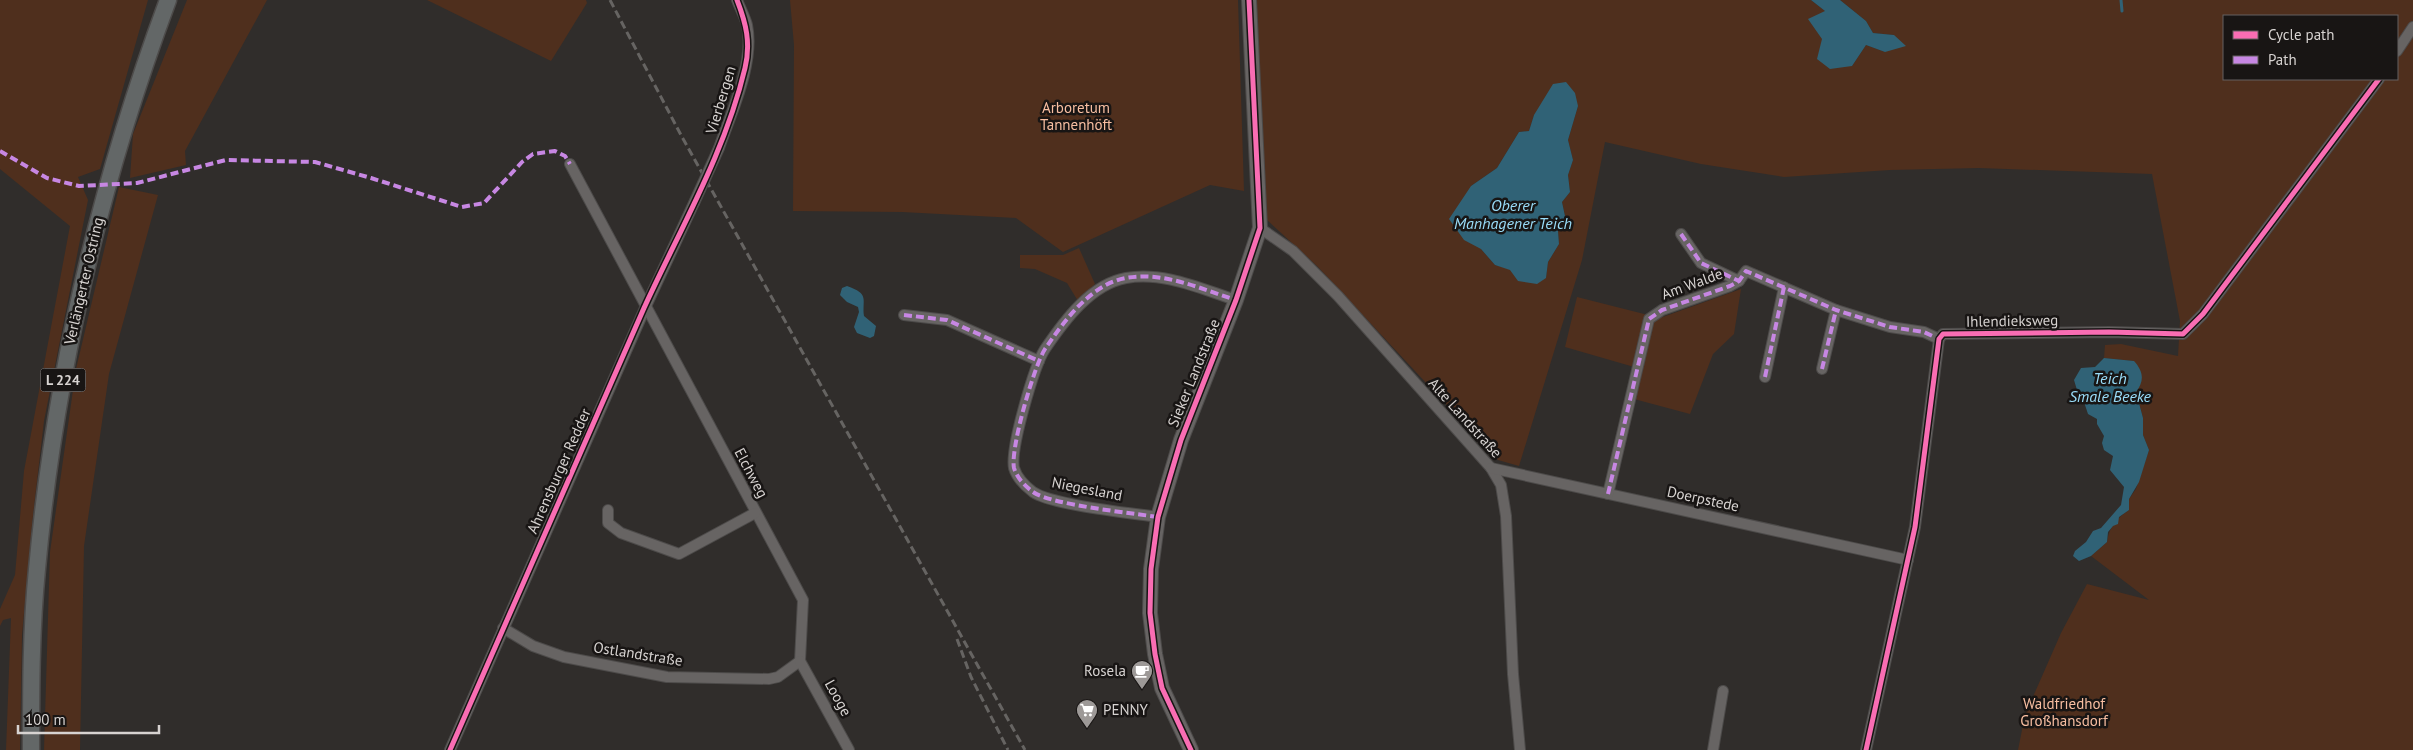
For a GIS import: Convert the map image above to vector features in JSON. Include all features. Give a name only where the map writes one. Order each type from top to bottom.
[{"type":"main road","name":"Verlängerter Ostring","points":[[31,750],[31,670],[37,569],[50,461],[72,325],[114,156],[148,52],[168,0]]},
{"type":"street","name":"Vierbergen","points":[[694,203],[719,148],[736,102],[747,55],[747,26],[737,0]]},
{"type":"street","name":"Sieker Landstraße","points":[[1191,750],[1162,688],[1155,654],[1150,613],[1152,569],[1158,517],[1181,440],[1236,300],[1260,228],[1249,0]]},
{"type":"street","points":[[2398,50],[2413,27]]},
{"type":"street","name":"Ihlendieksweg","points":[[1939,339],[1943,334],[2109,332],[2183,334],[2203,314],[2378,80]]},
{"type":"street","points":[[570,164],[646,306]]},
{"type":"street","name":"Ahrensburger Redder","points":[[450,750],[646,306],[694,203]]},
{"type":"street","name":"Alte Landstraße","points":[[1260,228],[1298,256],[1338,296],[1491,468],[1501,485],[1506,516],[1512,674],[1520,750]]},
{"type":"street","name":"Am Walde","points":[[1681,234],[1701,263],[1739,281]]},
{"type":"street","name":"Am Walde","points":[[1608,494],[1649,319],[1662,310],[1739,281],[1746,272],[1836,310],[1890,327],[1924,332],[1939,339]]},
{"type":"street","name":"Niegesland","points":[[1158,517],[1054,500],[1034,493],[1022,482],[1014,470],[1013,453],[1039,361],[1045,349],[1064,324],[1092,294],[1107,285],[1126,278],[1161,277],[1236,300]]},
{"type":"street","points":[[1765,377],[1784,288]]},
{"type":"street","name":"Elchweg","points":[[646,306],[802,600],[800,661]]},
{"type":"street","points":[[1822,368],[1836,310]]},
{"type":"street","points":[[904,315],[947,320],[1039,361]]},
{"type":"street","points":[[1866,750],[1915,526],[1939,339]]},
{"type":"street","name":"Doerpstede","points":[[1491,468],[1908,560]]},
{"type":"street","points":[[608,510],[608,523],[621,533],[679,554],[755,513]]},
{"type":"street","name":"Ostlandstraße","points":[[503,628],[533,646],[564,657],[667,677],[769,679],[778,677],[800,661]]},
{"type":"street","name":"Looge","points":[[800,661],[849,750]]},
{"type":"street","points":[[1714,750],[1723,691]]},
{"type":"green space","points":[[0,0],[148,0],[100,169],[78,177],[88,200],[44,421],[22,635],[20,750],[6,750],[11,618],[3,620],[0,626],[0,609],[15,575],[24,471],[70,226],[0,169]]},
{"type":"green space","points":[[187,0],[267,0],[185,151],[186,165],[130,178],[133,134]]},
{"type":"green space","points":[[427,0],[586,0],[587,3],[551,61]]},
{"type":"green space","name":"Arboretum Tannenhöft","points":[[790,0],[1238,0],[1244,191],[1210,185],[1063,252],[1016,218],[902,212],[793,211],[794,45]]},
{"type":"green space","name":"Waldfriedhof Großhansdorf","points":[[1256,0],[1811,0],[1825,11],[1852,66],[1866,45],[1885,52],[1894,35],[1873,33],[1866,21],[1840,0],[2413,0],[2413,750],[2018,750],[2025,715],[2061,633],[2087,584],[2149,600],[2091,556],[2107,542],[2114,523],[2129,510],[2129,499],[2136,489],[2149,450],[2143,435],[2143,418],[2136,392],[2133,361],[2104,358],[2105,345],[2121,344],[2178,356],[2180,321],[2152,174],[1979,168],[1890,170],[1784,177],[1701,164],[1605,142],[1582,260],[1519,466],[1498,460],[1318,267],[1267,220]],"holes":[[[1578,106],[1568,140],[1573,160],[1568,175],[1570,192],[1562,202],[1565,216],[1558,231],[1559,244],[1548,262],[1546,278],[1495,265],[1481,249],[1471,186],[1497,168],[1519,132],[1529,131],[1534,115]]]},
{"type":"green space","points":[[119,187],[158,195],[109,374],[84,546],[80,750],[44,750],[50,552],[76,369]]},
{"type":"green space","points":[[1079,248],[1095,284],[1078,301],[1067,283],[1035,269],[1020,268],[1020,255],[1063,255]]},
{"type":"green space","points":[[1741,289],[1734,334],[1713,354],[1690,414],[1634,399],[1641,369],[1565,347],[1577,297],[1660,318]]},
{"type":"water","points":[[1811,0],[1840,0],[1866,21],[1873,33],[1894,35],[1906,46],[1885,52],[1866,45],[1852,66],[1830,69],[1817,59],[1822,39],[1808,19],[1825,11]]},
{"type":"water","name":"Oberer Manhagener Teich","points":[[1566,82],[1575,93],[1578,106],[1568,140],[1573,160],[1568,175],[1570,192],[1562,202],[1565,216],[1558,231],[1559,244],[1548,262],[1546,278],[1537,284],[1518,281],[1510,270],[1495,265],[1481,249],[1464,240],[1449,219],[1471,186],[1497,168],[1519,132],[1529,131],[1534,115],[1553,84]]},
{"type":"water","points":[[847,286],[862,295],[864,316],[876,326],[874,336],[870,338],[857,333],[854,327],[859,312],[858,307],[847,302],[840,295],[842,288]]},
{"type":"water","name":"Teich Smale Beeke","points":[[2104,358],[2134,361],[2141,372],[2141,384],[2136,392],[2143,418],[2143,435],[2149,450],[2139,482],[2129,499],[2129,510],[2119,517],[2118,524],[2113,526],[2108,532],[2107,542],[2091,556],[2079,561],[2073,556],[2075,551],[2086,542],[2093,531],[2101,528],[2121,505],[2124,487],[2110,470],[2113,456],[2104,450],[2102,443],[2104,436],[2097,424],[2097,419],[2088,414],[2085,405],[2085,394],[2077,390],[2074,380],[2081,368],[2095,367]]},
{"type":"waterway","points":[[2121,0],[2122,11]]},
{"type":"railway","points":[[610,0],[682,137],[1025,750]]},
{"type":"railway","points":[[957,639],[971,677],[1008,750]]},
{"type":"marked path","points":[[0,151],[47,178],[79,186],[137,183],[226,160],[315,162],[462,207],[484,203],[522,162],[533,154],[555,151],[565,156],[570,164]]},
{"type":"marked path","points":[[1681,234],[1701,263],[1739,281]]},
{"type":"marked path","points":[[1608,494],[1649,319],[1662,310],[1730,286],[1739,281],[1746,271],[1836,310],[1890,327],[1924,332],[1939,339]]},
{"type":"marked path","points":[[1158,517],[1057,501],[1033,492],[1022,482],[1014,468],[1016,444],[1024,408],[1040,358],[1061,327],[1080,305],[1101,288],[1126,278],[1140,276],[1168,279],[1196,286],[1236,300]]},
{"type":"marked path","points":[[1765,377],[1784,287]]},
{"type":"marked path","points":[[1822,369],[1836,310]]},
{"type":"marked path","points":[[904,315],[947,320],[1039,361]]},
{"type":"cycle path","points":[[450,750],[644,308],[714,160],[726,130],[745,68],[748,50],[745,25],[737,0]]},
{"type":"cycle path","points":[[1191,750],[1162,688],[1155,654],[1150,613],[1151,569],[1158,517],[1181,440],[1236,300],[1260,228],[1249,0]]},
{"type":"cycle path","points":[[1866,750],[1915,527],[1939,339],[1943,334],[2109,332],[2183,334],[2203,314],[2378,80]]},
{"type":"place","name":"Rosela","points":[[1142,690]]},
{"type":"place","name":"PENNY","points":[[1087,729]]}]
